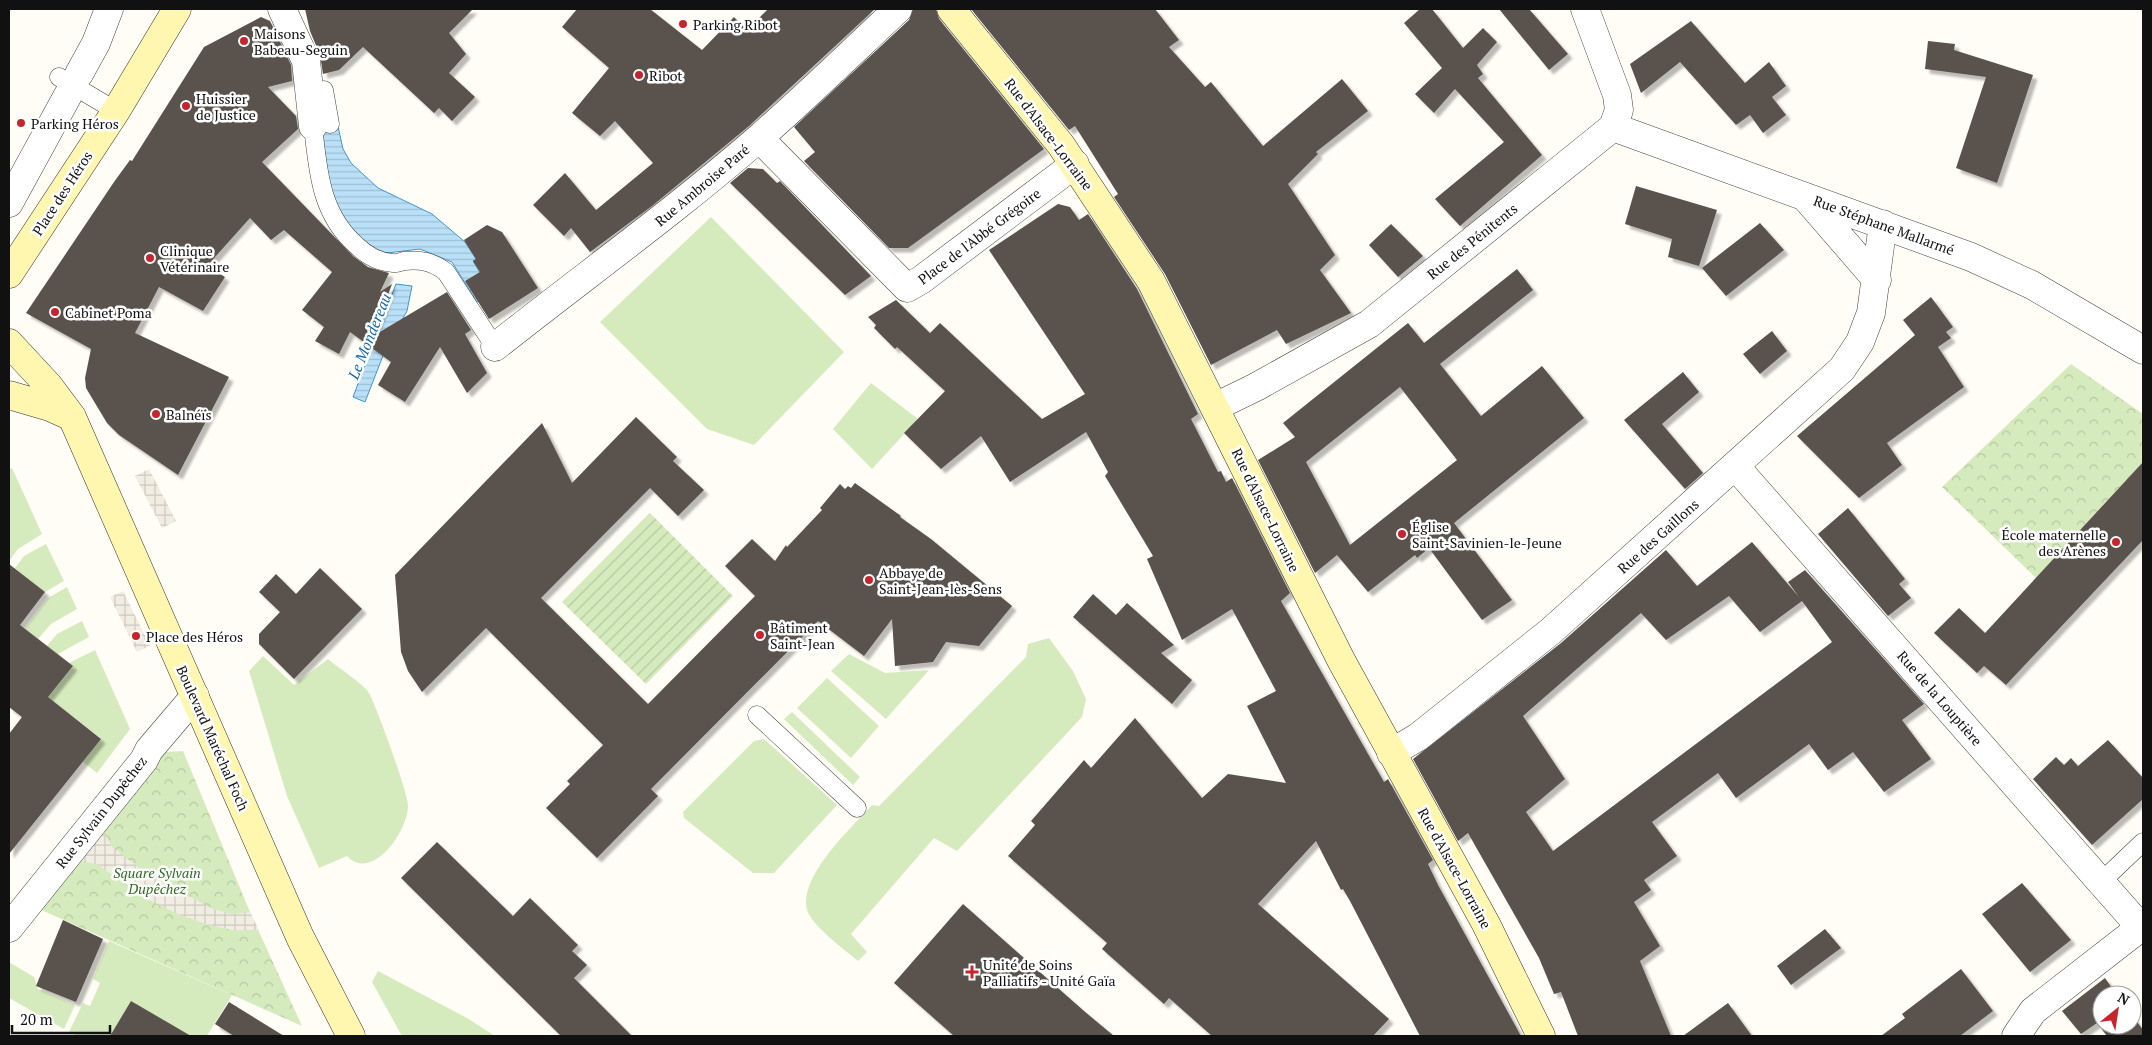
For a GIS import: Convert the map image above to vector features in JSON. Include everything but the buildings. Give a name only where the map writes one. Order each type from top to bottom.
[{"type":"street","points":[[9,203],[69,82],[96,43],[109,9]]},
{"type":"street","name":"Place des Héros","points":[[9,274],[116,111],[177,9]]},
{"type":"street","points":[[282,9],[306,61],[322,125]]},
{"type":"street","name":"Rue Ambroise Paré","points":[[495,347],[627,247],[759,138],[898,9]]},
{"type":"street","name":"Rue d'Alsace-Lorraine","points":[[951,9],[1075,164],[1150,280],[1215,407],[1368,690],[1391,753],[1486,924],[1541,1036]]},
{"type":"street","points":[[1585,9],[1617,95],[1620,110],[1613,127]]},
{"type":"street","name":"Rue Stéphane Mallarmé","points":[[1613,127],[1971,257],[2032,285],[2143,350]]},
{"type":"street","name":"Rue des Pénitents","points":[[1215,407],[1256,388],[1369,324],[1613,127]]},
{"type":"street","name":"Place de l'Abbé Grégoire","points":[[759,138],[907,288],[1075,164]]},
{"type":"street","points":[[1805,197],[1877,280]]},
{"type":"street","name":"Rue des Gaillons","points":[[1391,753],[1418,737],[1486,674],[1551,631],[1736,467],[1842,369],[1860,342],[1871,313],[1877,280],[1882,224]]},
{"type":"street","name":"Boulevard Maréchal Foch","points":[[9,342],[48,385],[72,418],[300,938],[351,1036]]},
{"type":"street","points":[[9,395],[50,407],[72,418]]},
{"type":"street","name":"Rue de la Louptière","points":[[1736,467],[2142,928]]},
{"type":"street","name":"Rue Sylvain Dupêchez","points":[[9,928],[144,760],[149,750],[194,696]]},
{"type":"street","points":[[2016,1036],[2033,1011],[2142,928]]},
{"type":"lane","points":[[69,82],[116,111]]},
{"type":"lane","points":[[324,90],[321,187],[332,217],[359,248],[378,260],[395,264],[413,260],[427,261],[441,268],[446,272],[495,347]]},
{"type":"lane","points":[[757,715],[857,808]]},
{"type":"lane","points":[[2101,882],[2143,842]]},
{"type":"green space","points":[[711,217],[844,352],[754,445],[707,429],[600,322]]},
{"type":"green space","points":[[2071,364],[2143,414],[2143,462],[2036,578],[1942,487]]},
{"type":"green space","points":[[871,383],[918,419],[872,469],[833,429]]},
{"type":"green space","points":[[12,468],[42,534],[18,549],[9,561],[9,469]]},
{"type":"green space","points":[[650,513],[733,596],[646,684],[562,602]]},
{"type":"green space","points":[[46,544],[64,581],[45,592],[15,568],[24,556]]},
{"type":"green space","points":[[67,587],[77,609],[51,624],[38,639],[25,629],[48,598]]},
{"type":"green space","points":[[82,621],[89,637],[58,654],[47,646],[57,634]]},
{"type":"green space","points":[[1049,638],[1073,671],[1086,699],[1082,717],[957,851],[934,838],[851,934],[867,952],[858,961],[815,923],[807,910],[806,897],[810,883],[818,868],[840,840],[872,805],[879,806],[1026,657],[1028,644]]},
{"type":"green space","points":[[95,650],[130,729],[97,773],[83,762],[101,738],[48,697],[73,667],[69,663]]},
{"type":"green space","points":[[849,654],[885,673],[929,670],[886,719],[831,671]]},
{"type":"green space","points":[[263,656],[294,685],[328,659],[356,680],[369,693],[403,783],[408,805],[407,815],[396,839],[378,858],[367,863],[357,863],[347,856],[319,868],[287,796],[249,671]]},
{"type":"green space","points":[[827,678],[879,726],[851,758],[797,708]]},
{"type":"green space","points":[[792,712],[860,777],[853,785],[784,719]]},
{"type":"green space","points":[[764,739],[837,805],[774,873],[753,873],[684,818],[683,812],[754,741]]},
{"type":"green space","name":"Square Sylvain Dupêchez","points":[[183,751],[250,912],[302,1026],[39,909],[166,752]]},
{"type":"green space","points":[[109,941],[232,995],[207,1036],[178,1036],[181,1031],[131,1001],[110,1036],[78,1036],[69,1032],[83,1003],[90,1006],[100,983],[93,979]]},
{"type":"green space","points":[[9,962],[34,977],[38,989],[75,1005],[64,1029],[9,998]]},
{"type":"green space","points":[[378,971],[467,1018],[495,1036],[402,1036],[372,982]]},
{"type":"shaded area","points":[[149,469],[176,521],[162,528],[135,476]]},
{"type":"shaded area","points":[[123,591],[150,646],[137,652],[110,597]]},
{"type":"shaded area","points":[[103,830],[112,847],[148,875],[213,909],[232,914],[250,912],[259,930],[233,930],[209,925],[180,915],[137,894],[99,865],[78,860]]},
{"type":"water","points":[[337,122],[343,149],[351,163],[378,188],[432,214],[465,242],[476,259],[473,261],[491,291],[477,302],[452,262],[420,249],[379,254],[355,234],[346,222],[333,197],[327,169],[322,126]]},
{"type":"water","points":[[396,284],[412,286],[407,311],[386,348],[365,402],[353,397]]},
{"type":"place","name":"Parking Ribot","points":[[683,24]]},
{"type":"place","name":"Maisons Babeau-Seguin","points":[[244,41]]},
{"type":"place","name":"Ribot","points":[[639,75]]},
{"type":"place","name":"Huissier de Justice","points":[[186,106]]},
{"type":"place","name":"Parking Héros","points":[[21,123]]},
{"type":"place","name":"Clinique Vétérinaire","points":[[150,258]]},
{"type":"place","name":"Cabinet Poma","points":[[55,312]]},
{"type":"place","name":"Balnéïs","points":[[156,414]]},
{"type":"place","name":"Église Saint-Savinien-le-Jeune","points":[[1402,534]]},
{"type":"place","name":"École maternelle des Arènes","points":[[2116,542]]},
{"type":"place","name":"Abbaye de Saint-Jean-lès-Sens","points":[[869,580]]},
{"type":"place","name":"Bâtiment Saint-Jean","points":[[760,635]]},
{"type":"place","name":"Place des Héros","points":[[136,636]]},
{"type":"place","name":"Unité de Soins Palliatifs - Unité Gaïa","points":[[972,972]]},
{"type":"water label","name":"Le Mondereau","points":[[369,336]]}]
